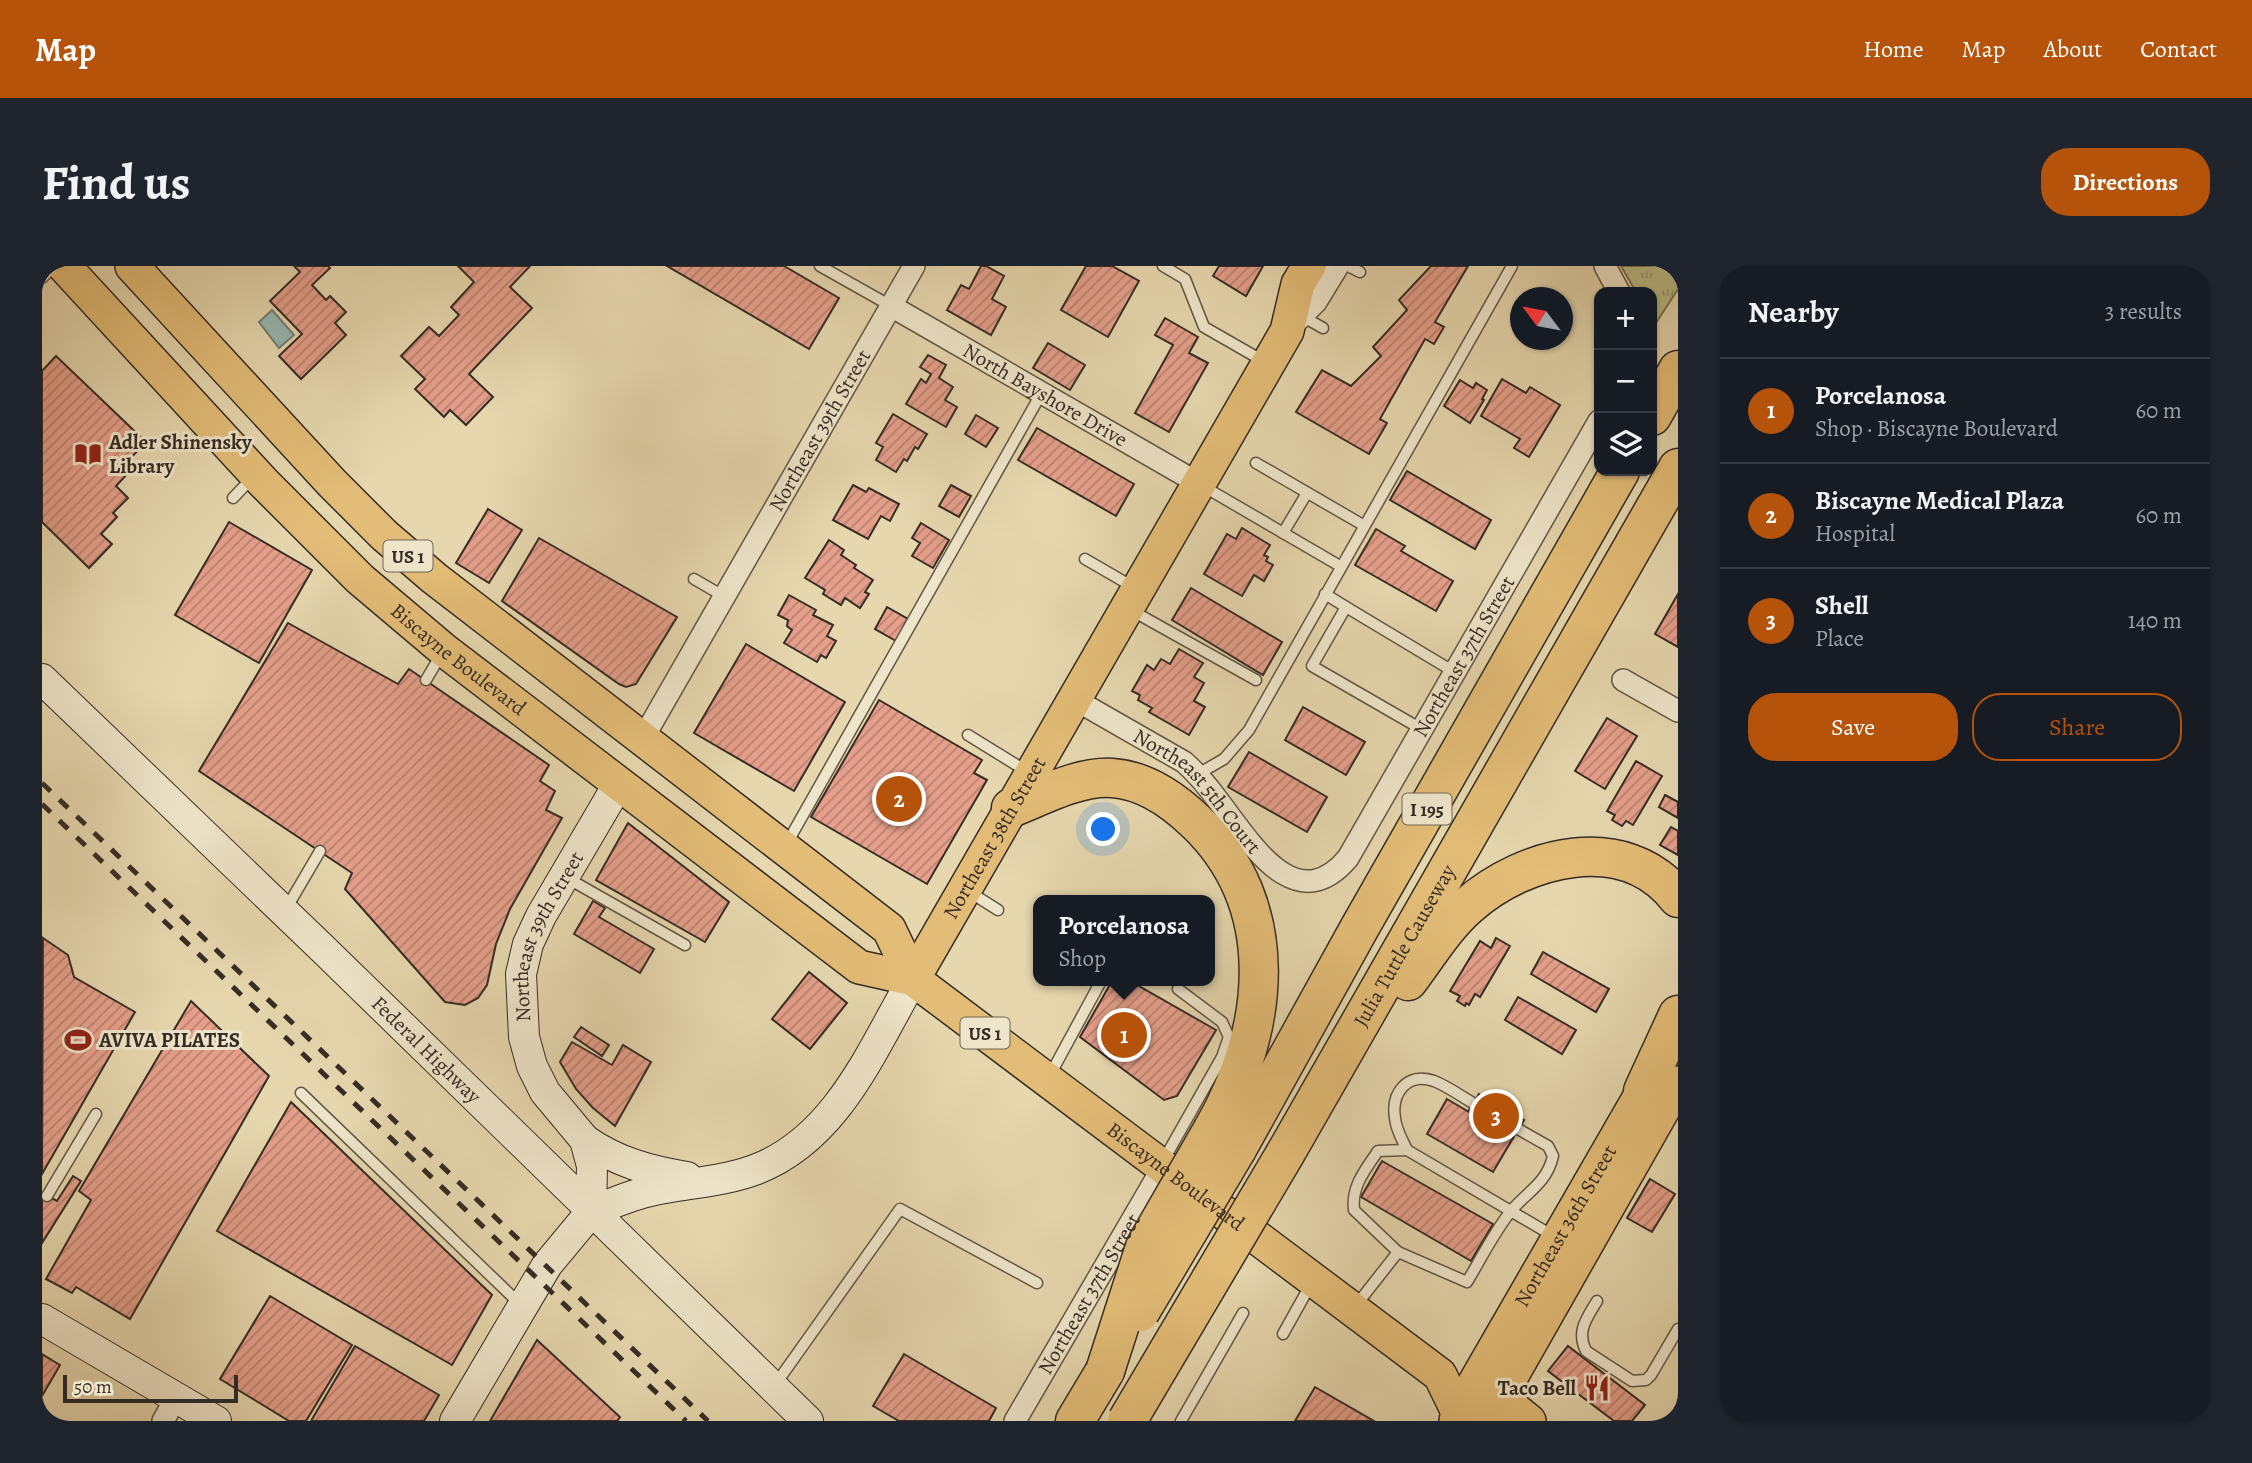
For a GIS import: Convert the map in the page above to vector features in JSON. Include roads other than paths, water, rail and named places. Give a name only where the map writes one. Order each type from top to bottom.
[{"type":"highway","points":[[1654,413],[1678,370]]},
{"type":"highway","name":"Julia Tuttle Causeway","points":[[1127,1421],[1324,1087],[1678,468]]},
{"type":"highway","name":"I 195","points":[[1075,1421],[1105,1371],[1225,1139],[1360,927],[1617,476]]},
{"type":"highway","points":[[1011,808],[1090,779],[1129,780],[1150,788],[1184,810],[1203,828],[1234,868],[1254,918],[1259,945],[1259,974],[1254,1015],[1241,1071],[1226,1107],[1225,1139]]},
{"type":"highway","points":[[1324,1087],[1454,919],[1481,895],[1511,876],[1542,863],[1558,860],[1610,859],[1647,870],[1667,885],[1678,898]]},
{"type":"highway","points":[[1660,1087],[1678,1015]]},
{"type":"main road","name":"Biscayne Boulevard","points":[[64,266],[315,536],[360,579],[444,650],[859,967],[913,979],[1440,1375],[1474,1408],[1530,1421]]},
{"type":"main road","name":"Biscayne Boulevard","points":[[132,266],[332,483],[384,535],[503,633],[889,929],[913,979]]},
{"type":"main road","name":"Northeast 38th Street","points":[[592,1212],[643,1193],[757,1169],[794,1149],[812,1135],[836,1108],[1294,319],[1298,284],[1309,266]]},
{"type":"main road","points":[[360,579],[431,602],[611,741],[642,740]]},
{"type":"main road","name":"Federal Highway","points":[[42,679],[808,1421]]},
{"type":"main road","name":"Northeast 39th Street","points":[[592,1212],[592,1166],[585,1140],[545,1092],[532,1066],[524,1037],[521,974],[528,944],[541,916],[619,783]]},
{"type":"main road","name":"Northeast 36th Street","points":[[1474,1408],[1660,1087],[1678,1032]]},
{"type":"main road","name":"Northeast 36th Street","points":[[1474,1408],[1558,1238],[1660,1087]]},
{"type":"main road","points":[[585,1140],[622,1162],[657,1172],[708,1180]]},
{"type":"main road","points":[[455,1421],[547,1265],[592,1212]]},
{"type":"main road","points":[[42,1319],[169,1409],[216,1421]]},
{"type":"street","name":"Northeast 39th Street","points":[[642,740],[914,266]]},
{"type":"street","name":"Northeast 38th Street","points":[[1294,319],[1316,302],[1338,266]]},
{"type":"street","points":[[1605,266],[1616,287]]},
{"type":"street","name":"North Bayshore Drive","points":[[891,306],[1198,483]]},
{"type":"street","name":"Northeast 37th Street","points":[[1316,880],[1329,876],[1348,858],[1594,431]]},
{"type":"street","points":[[1623,680],[1678,711]]},
{"type":"street","name":"Northeast 5th Court","points":[[1074,699],[1184,762],[1198,774],[1268,863],[1292,879],[1316,880]]},
{"type":"street","name":"Northeast 37th Street","points":[[1015,1421],[1162,1166]]},
{"type":"lane","points":[[42,278],[54,266]]},
{"type":"lane","points":[[820,266],[891,306]]},
{"type":"lane","points":[[1163,266],[1185,279],[1205,327],[1268,364]]},
{"type":"lane","points":[[1348,266],[1360,272]]},
{"type":"lane","points":[[1198,774],[1224,759],[1249,730],[1512,266]]},
{"type":"lane","points":[[1294,319],[1323,328]]},
{"type":"lane","points":[[784,849],[1041,394]]},
{"type":"lane","points":[[1256,463],[1363,525]]},
{"type":"lane","points":[[233,498],[256,474]]},
{"type":"lane","points":[[1198,483],[1340,566]]},
{"type":"lane","points":[[1283,533],[1307,493]]},
{"type":"lane","points":[[1085,559],[1132,599],[1256,680]]},
{"type":"lane","points":[[694,579],[725,597]]},
{"type":"lane","points":[[1325,594],[1456,673]]},
{"type":"lane","points":[[1346,607],[1312,666],[1423,730]]},
{"type":"lane","points":[[426,680],[444,650]]},
{"type":"lane","points":[[968,735],[1031,774]]},
{"type":"lane","points":[[285,912],[320,851]]},
{"type":"lane","points":[[564,876],[685,945]]},
{"type":"lane","points":[[964,889],[998,910]]},
{"type":"lane","points":[[1047,1080],[1098,986]]},
{"type":"lane","points":[[1162,1166],[1222,1057],[1228,1037],[1222,1022],[1178,989]]},
{"type":"lane","points":[[1473,1104],[1434,1081],[1415,1078],[1406,1082],[1397,1097],[1394,1115],[1397,1131],[1407,1150],[1558,1238]]},
{"type":"lane","points":[[301,1093],[523,1306]]},
{"type":"lane","points":[[47,1196],[96,1114]]},
{"type":"lane","points":[[1407,1150],[1378,1152],[1363,1171],[1352,1196],[1354,1210],[1398,1252],[1467,1282],[1510,1212],[1540,1184],[1551,1166],[1553,1156],[1548,1146],[1518,1129]]},
{"type":"lane","points":[[774,1387],[900,1209],[1037,1283]]},
{"type":"lane","points":[[1353,1310],[1398,1252]]},
{"type":"lane","points":[[1283,1334],[1313,1280]]},
{"type":"lane","points":[[1597,1301],[1582,1326],[1583,1345],[1586,1350],[1632,1381],[1646,1380],[1651,1375],[1678,1329]]},
{"type":"lane","points":[[1181,1421],[1243,1313]]},
{"type":"water","points":[[272,310],[294,335],[279,348],[259,322]]},
{"type":"railway","points":[[42,783],[708,1421]]},
{"type":"railway","points":[[42,804],[686,1421]]},
{"type":"place","name":"Adler Shinensky Library","points":[[88,454]]},
{"type":"place","name":"Biscayne Medical Plaza","points":[[899,799]]},
{"type":"place","name":"Porcelanosa","points":[[1124,1035]]},
{"type":"place","name":"AVIVA PILATES","points":[[78,1040]]},
{"type":"place","name":"Shell","points":[[1496,1116]]},
{"type":"place","name":"Taco Bell","points":[[1597,1388]]}]
